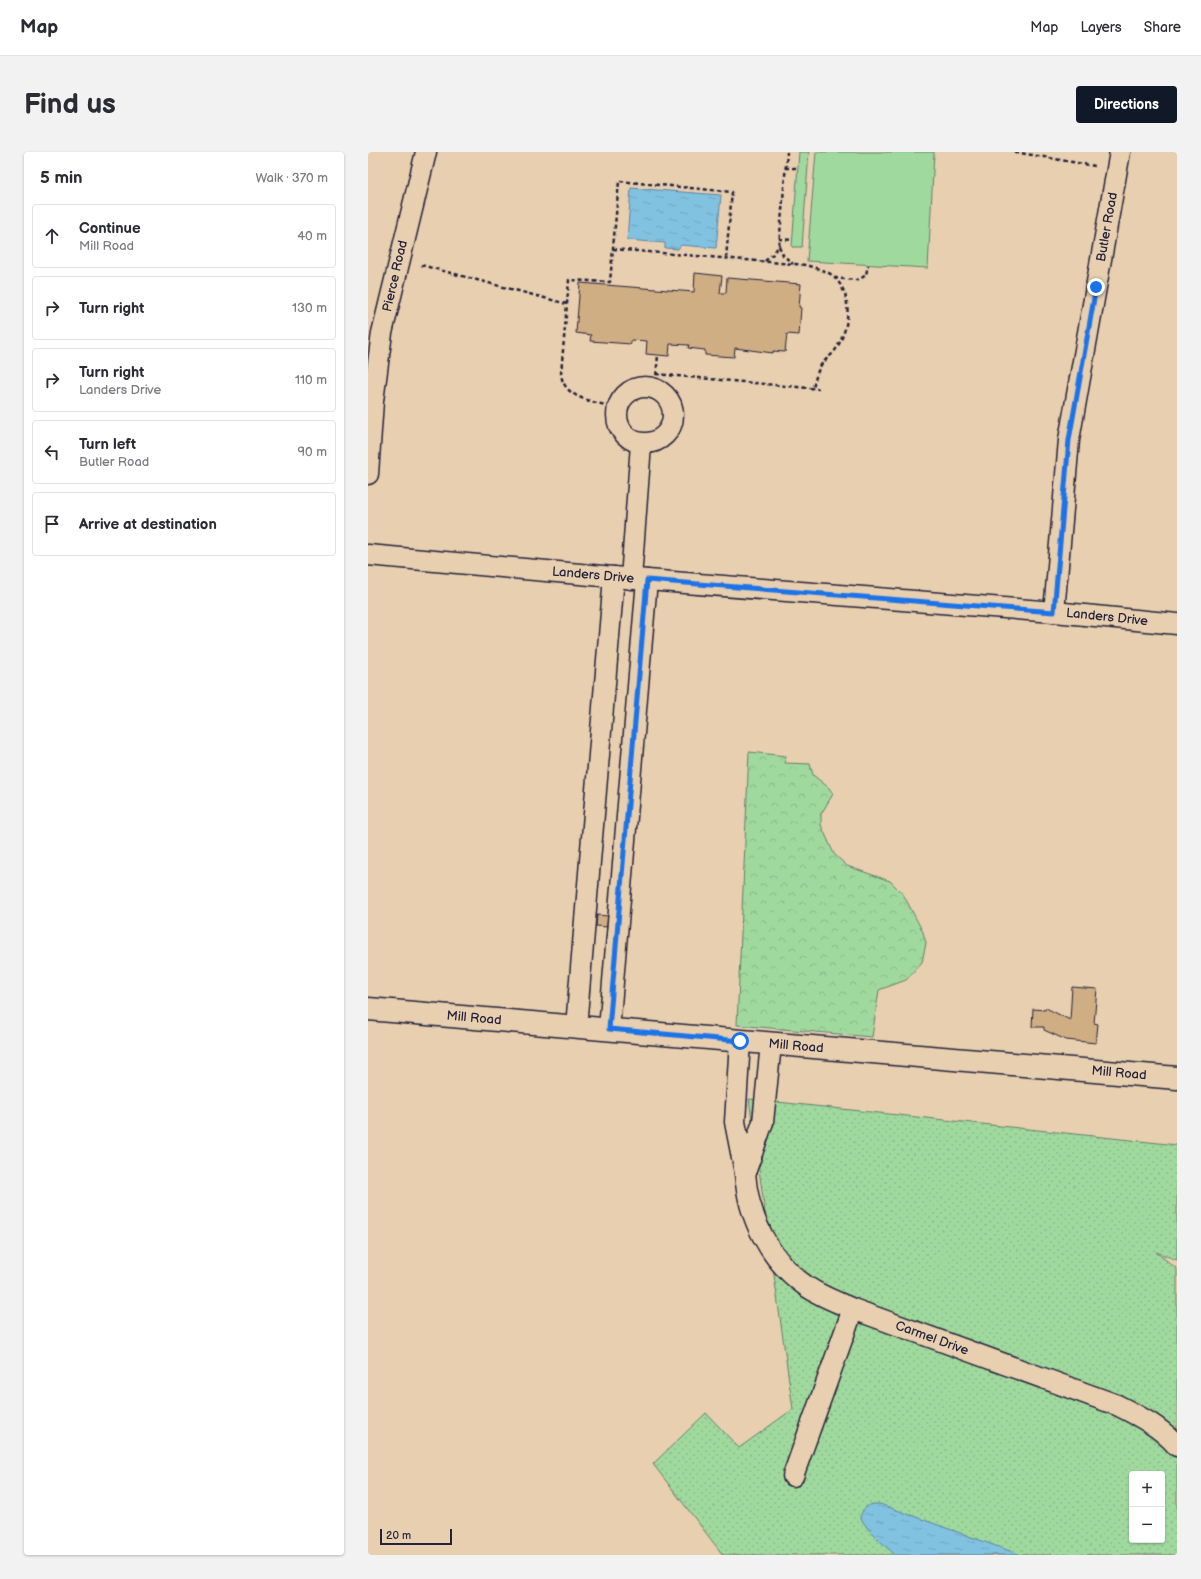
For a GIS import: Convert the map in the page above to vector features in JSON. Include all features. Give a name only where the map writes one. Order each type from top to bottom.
[{"type":"street","name":"Pierce Road","points":[[368,474],[373,401],[382,333],[426,152]]},
{"type":"street","name":"Butler Road","points":[[1054,612],[1069,440],[1118,161]]},
{"type":"street","points":[[656,382],[673,409],[671,427],[659,440],[641,444],[632,441],[624,435],[616,418],[617,408],[621,399],[628,392],[637,388],[647,387],[656,382]]},
{"type":"street","points":[[609,1029],[631,579],[641,444]]},
{"type":"street","name":"Landers Drive","points":[[368,556],[631,579],[1054,612],[1177,624]]},
{"type":"street","points":[[576,1027],[631,579]]},
{"type":"street","name":"Mill Road","points":[[368,1009],[1177,1078]]},
{"type":"street","name":"Carmel Drive","points":[[740,1041],[735,1122],[751,1209],[759,1229],[777,1259],[806,1286],[828,1299],[853,1309],[1117,1405],[1146,1419],[1177,1446]]},
{"type":"street","name":"Carmel Drive","points":[[745,1173],[763,1122],[771,1044]]},
{"type":"street","points":[[793,1476],[853,1309]]},
{"type":"path","points":[[787,152],[779,246],[783,255],[793,264]]},
{"type":"path","points":[[1015,152],[1118,161]]},
{"type":"path","points":[[785,168],[798,168]]},
{"type":"path","points":[[617,408],[577,396],[567,389],[562,381],[561,374],[569,280],[610,282],[619,181],[732,192],[726,258]]},
{"type":"path","points":[[779,239],[792,240]]},
{"type":"path","points":[[764,262],[774,254],[779,246]]},
{"type":"path","points":[[613,248],[806,265],[819,269],[834,278],[842,287],[845,294],[848,318],[841,340],[836,350],[820,366],[813,388]]},
{"type":"path","points":[[399,259],[567,304]]},
{"type":"path","points":[[834,278],[860,279],[866,275],[868,265]]},
{"type":"path","points":[[658,355],[656,382],[819,388]]},
{"type":"green space","points":[[799,152],[809,152],[802,247],[792,247]]},
{"type":"green space","points":[[816,152],[934,152],[928,268],[807,261]]},
{"type":"green space","points":[[749,752],[786,756],[785,763],[810,764],[813,775],[829,788],[833,794],[821,814],[821,825],[834,854],[847,866],[890,881],[903,894],[923,932],[926,943],[922,962],[906,980],[879,990],[872,1037],[737,1025]]},
{"type":"green space","points":[[749,1099],[1177,1145],[1177,1260],[1156,1252],[1177,1269],[1177,1555],[723,1555],[653,1464],[706,1413],[739,1448],[793,1409]]},
{"type":"water","points":[[631,188],[721,195],[716,248],[681,245],[678,249],[665,248],[665,243],[627,240]]},
{"type":"water","points":[[873,1504],[880,1504],[1021,1555],[895,1555],[871,1532],[860,1517],[865,1508]]},
{"type":"building","points":[[695,273],[722,276],[720,293],[726,293],[727,278],[801,284],[799,335],[787,334],[785,352],[773,351],[773,353],[735,348],[734,357],[705,355],[705,350],[688,348],[689,345],[670,344],[669,356],[646,354],[647,341],[631,340],[631,344],[590,341],[591,335],[576,333],[580,283],[694,292]]},
{"type":"building","points":[[597,915],[608,916],[607,927],[596,926]]},
{"type":"building","points":[[1072,987],[1097,989],[1094,1023],[1098,1024],[1096,1043],[1066,1040],[1044,1030],[1044,1027],[1032,1027],[1033,1009],[1045,1010],[1046,1008],[1070,1020]]},
{"type":"route","points":[[740,1041],[609,1029],[647,580],[1054,612],[1069,440],[1096,287]]}]
